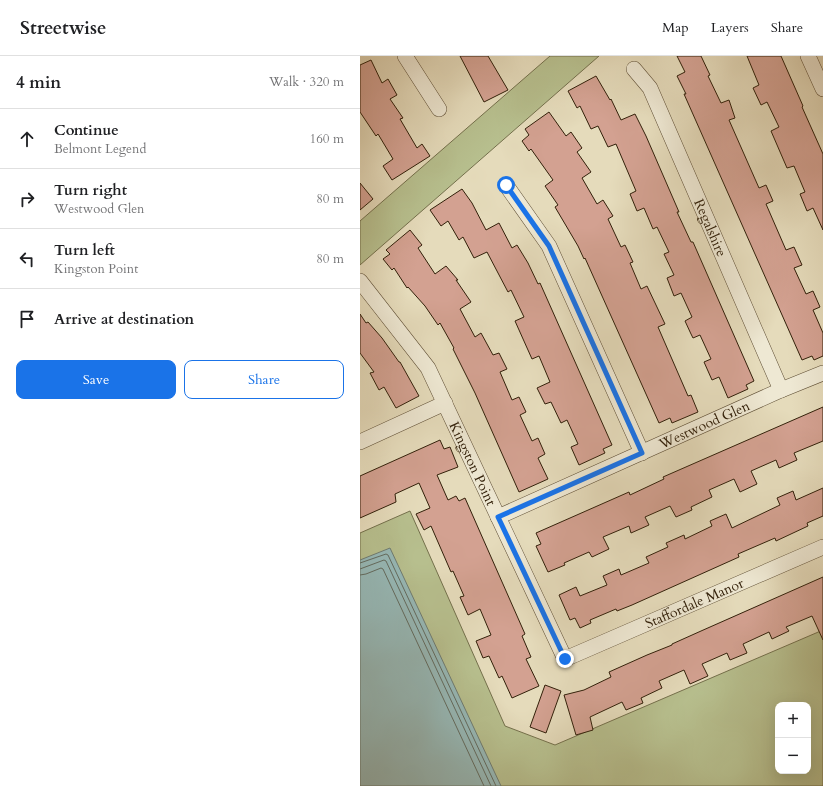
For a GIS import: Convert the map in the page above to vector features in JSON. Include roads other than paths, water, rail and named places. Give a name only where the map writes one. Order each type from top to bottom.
[{"type":"street","points":[[405,56],[440,109]]},
{"type":"street","points":[[808,56],[823,89]]},
{"type":"street","name":"Regalshire","points":[[634,69],[650,88],[781,390]]},
{"type":"street","points":[[506,185],[549,246],[642,453]]},
{"type":"street","name":"Kingston Point","points":[[360,281],[428,368],[565,659]]},
{"type":"street","name":"Westwood Glen","points":[[498,517],[781,390],[823,373]]},
{"type":"street","points":[[360,442],[445,403]]},
{"type":"street","name":"Staffordale Manor","points":[[565,659],[823,547]]},
{"type":"water","points":[[390,548],[501,786],[360,786],[360,560]]}]
